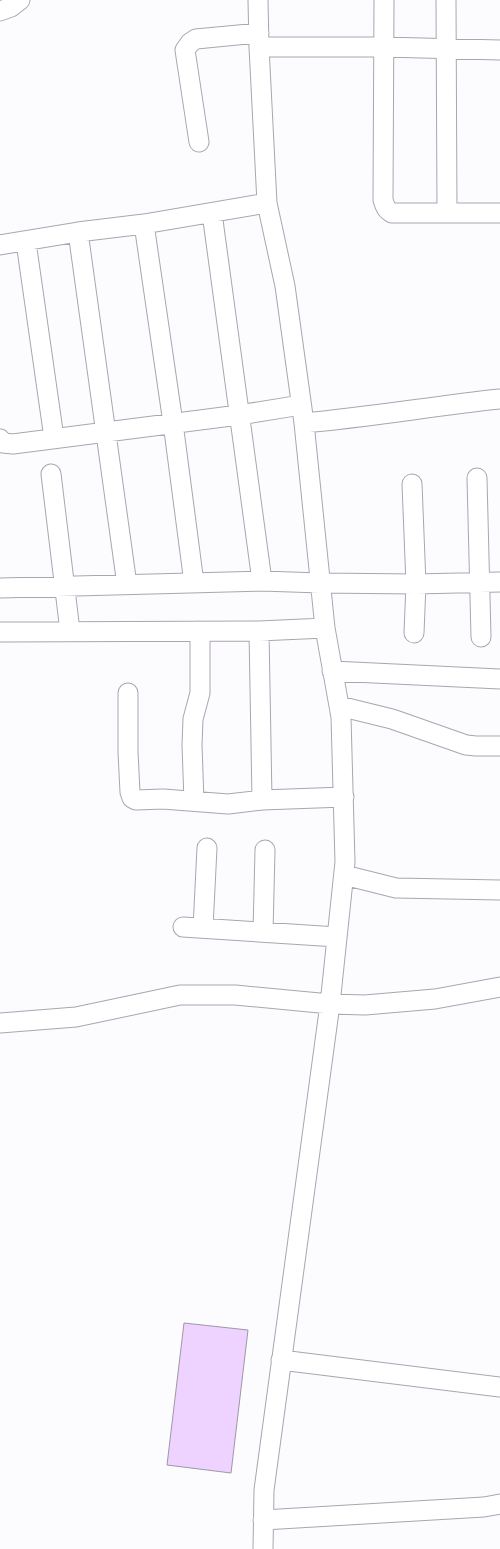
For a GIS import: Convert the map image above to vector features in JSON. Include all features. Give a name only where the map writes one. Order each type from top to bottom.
[{"type":"street","points":[[0,11],[11,7],[20,0]]},
{"type":"street","points":[[258,0],[267,203],[284,286],[303,414],[325,628],[339,706],[344,797],[344,875],[330,1004],[264,1490],[263,1549]]},
{"type":"street","points":[[384,0],[383,200],[387,211],[392,213],[500,213]]},
{"type":"street","points":[[446,0],[447,212]]},
{"type":"street","points":[[199,142],[185,50],[190,42],[196,39],[500,50]]},
{"type":"street","points":[[0,245],[78,232],[212,214],[267,203]]},
{"type":"street","points":[[212,214],[262,581]]},
{"type":"street","points":[[144,224],[194,583]]},
{"type":"street","points":[[78,232],[127,585]]},
{"type":"street","points":[[26,242],[54,438]]},
{"type":"street","points":[[0,439],[3,443],[14,444],[239,415],[303,414],[366,417],[449,404],[500,399]]},
{"type":"street","points":[[51,474],[70,631]]},
{"type":"street","points":[[477,478],[481,637]]},
{"type":"street","points":[[412,484],[416,584],[414,633]]},
{"type":"street","points":[[0,588],[262,581],[416,584],[500,582]]},
{"type":"street","points":[[0,632],[260,631],[325,628]]},
{"type":"street","points":[[194,801],[192,745],[193,719],[200,693],[200,631]]},
{"type":"street","points":[[260,631],[262,800]]},
{"type":"street","points":[[332,671],[500,679]]},
{"type":"street","points":[[128,693],[130,792],[132,798],[136,800],[194,801],[228,804],[262,800],[344,797]]},
{"type":"street","points":[[339,706],[392,719],[466,745],[500,746]]},
{"type":"street","points":[[203,928],[208,848]]},
{"type":"street","points":[[263,932],[266,850]]},
{"type":"street","points":[[344,875],[396,888],[500,890]]},
{"type":"street","points":[[183,927],[337,937]]},
{"type":"street","points":[[0,1023],[76,1017],[180,996],[268,997],[330,1004],[375,1004],[434,999],[500,987]]},
{"type":"street","points":[[281,1360],[500,1387]]},
{"type":"street","points":[[263,1520],[484,1507],[500,1504]]},
{"type":"building","points":[[184,1323],[248,1330],[231,1473],[167,1465]]}]
